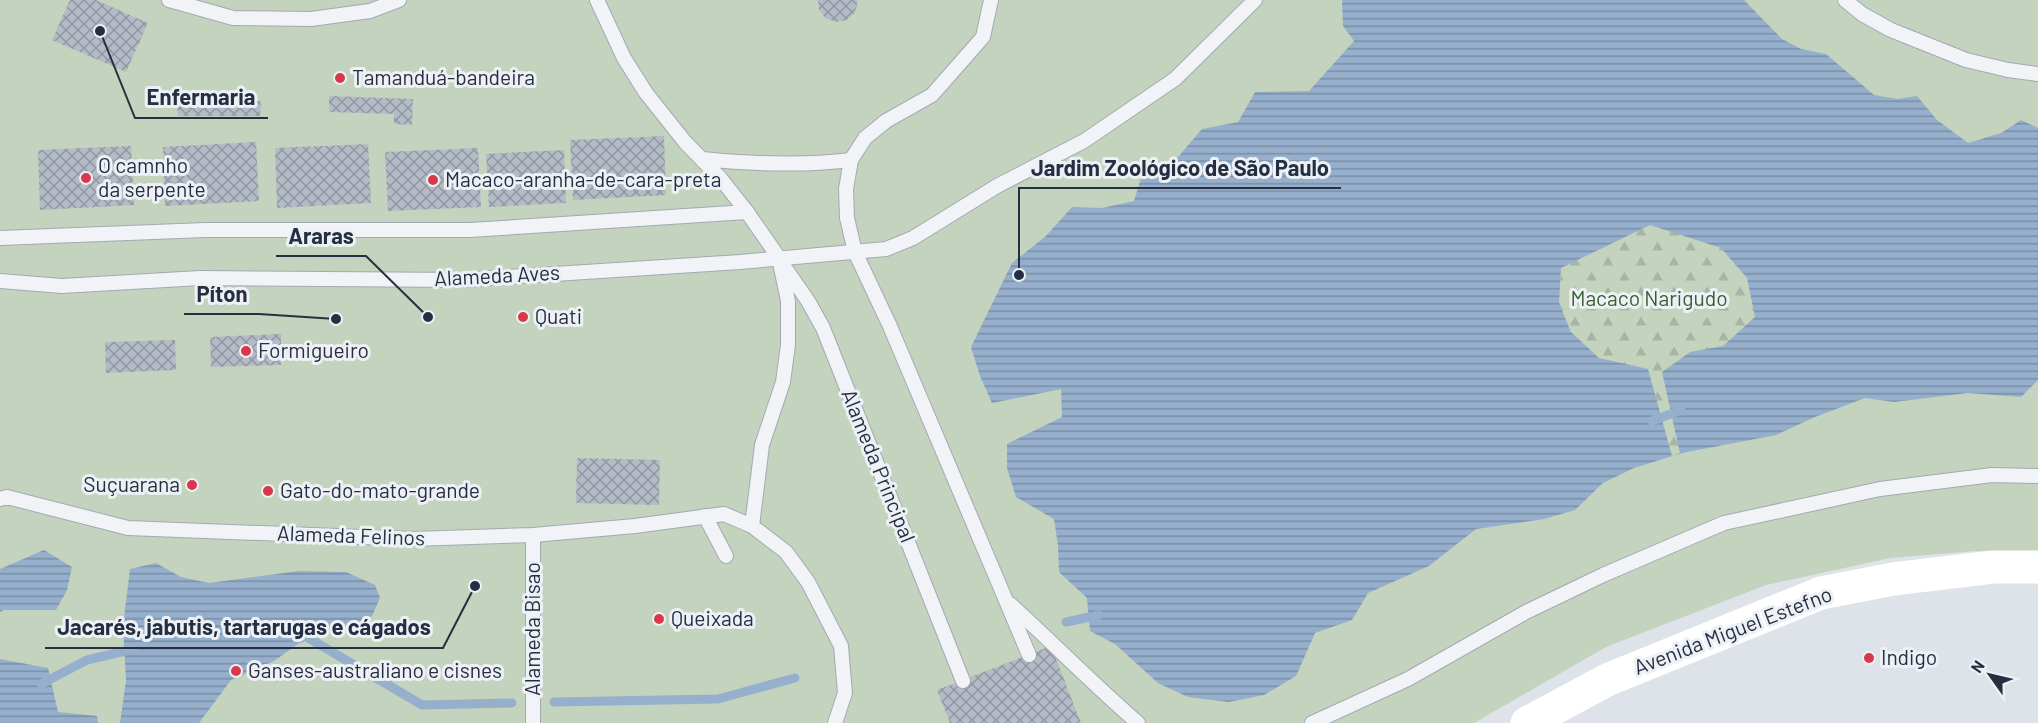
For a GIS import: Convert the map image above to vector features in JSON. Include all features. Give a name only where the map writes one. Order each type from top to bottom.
[{"type":"main road","name":"Avenida Miguel Estefno","points":[[1527,723],[1607,680],[1821,593],[1893,579],[1993,567],[2038,567]]},
{"type":"main road","name":"Avenida Miguel Estefno","points":[[1558,723],[1607,680]]},
{"type":"lane","points":[[169,0],[233,18],[311,19],[370,11],[399,0]]},
{"type":"lane","name":"Alameda Principal","points":[[597,0],[624,58],[646,93],[747,212],[808,301],[823,328],[963,681]]},
{"type":"lane","points":[[992,0],[983,37],[932,95],[886,121],[865,138],[851,160],[846,189],[847,218],[855,252],[889,324],[1029,655]]},
{"type":"lane","name":"Alameda Aves","points":[[0,281],[62,286],[200,278],[461,280],[740,262],[886,249],[913,238],[997,186],[1084,141],[1175,79],[1255,0]]},
{"type":"lane","points":[[1845,0],[1862,14],[1891,30],[1966,60],[2038,74]]},
{"type":"lane","points":[[702,159],[747,164],[819,164],[851,160]]},
{"type":"lane","points":[[0,238],[205,230],[470,230],[747,212]]},
{"type":"lane","points":[[752,526],[762,446],[783,382],[788,345],[788,301],[779,258]]},
{"type":"lane","points":[[1312,723],[1407,679],[1526,612],[1603,575],[1724,523],[1880,489],[1992,475],[2038,476]]},
{"type":"lane","name":"Alameda Felinos","points":[[0,499],[7,497],[128,528],[413,539],[533,535],[635,526],[724,514],[752,526],[786,552],[808,582],[841,646],[845,693],[835,723]]},
{"type":"lane","points":[[705,516],[726,556]]},
{"type":"lane","name":"Alameda Bisao","points":[[533,535],[533,723]]},
{"type":"lane","points":[[1008,603],[1050,640],[1099,690],[1138,723]]},
{"type":"green space","points":[[0,0],[2038,0],[2038,552],[1976,551],[1890,558],[1766,585],[1606,647],[1474,723],[0,723]]},
{"type":"green space","name":"Macaco Narigudo","points":[[1650,225],[1721,247],[1747,278],[1755,317],[1723,346],[1690,352],[1680,453],[1672,456],[1648,369],[1599,358],[1571,332],[1559,303],[1561,268]]},
{"type":"water","points":[[1342,0],[1744,0],[1782,39],[1801,49],[1826,54],[1874,95],[1898,99],[1917,96],[1937,120],[1968,143],[2001,133],[2021,120],[2038,128],[2038,380],[2021,397],[1968,393],[1894,402],[1865,398],[1776,435],[1682,453],[1634,468],[1603,483],[1575,510],[1544,519],[1476,529],[1429,566],[1368,593],[1352,620],[1315,633],[1296,676],[1264,695],[1229,702],[1188,697],[1158,683],[1115,644],[1090,631],[1087,598],[1059,572],[1054,519],[1016,497],[1007,468],[1007,444],[1062,417],[1061,389],[992,403],[971,347],[1012,263],[1046,236],[1072,207],[1102,208],[1134,201],[1141,178],[1172,164],[1202,129],[1238,122],[1255,92],[1309,91],[1354,41],[1343,26]],"holes":[[[1650,225],[1721,248],[1747,278],[1755,317],[1723,346],[1690,352],[1662,372],[1680,453],[1672,456],[1648,369],[1599,358],[1571,332],[1559,303],[1561,268]]]},
{"type":"water","points":[[44,550],[72,567],[67,590],[56,610],[4,610],[0,612],[0,569]]},
{"type":"water","points":[[156,563],[181,577],[209,583],[299,571],[346,572],[375,585],[380,598],[372,616],[359,626],[328,631],[298,644],[274,661],[231,680],[199,723],[120,723],[126,681],[123,626],[130,569]]},
{"type":"water","points":[[0,659],[48,668],[58,712],[97,716],[98,723],[0,723]]},
{"type":"building","points":[[70,0],[96,0],[148,23],[126,72],[52,40]]},
{"type":"building","points":[[818,0],[858,1],[855,12],[847,20],[836,22],[825,18],[819,9]]},
{"type":"building","points":[[329,96],[413,99],[412,125],[394,124],[394,114],[329,112]]},
{"type":"building","points":[[177,100],[261,101],[260,116],[178,116]]},
{"type":"building","points":[[664,136],[666,195],[573,200],[570,140]]},
{"type":"building","points":[[256,142],[259,201],[165,206],[163,147]]},
{"type":"building","points":[[368,144],[371,203],[277,208],[275,148]]},
{"type":"building","name":"O camnho da serpente","points":[[131,146],[134,205],[40,210],[38,150]]},
{"type":"building","name":"Macaco-aranha-de-cara-preta","points":[[478,148],[481,207],[388,211],[385,152]]},
{"type":"building","points":[[564,150],[566,203],[489,207],[486,154]]},
{"type":"building","name":"Formigueiro","points":[[281,334],[281,365],[211,367],[210,337]]},
{"type":"building","points":[[175,340],[176,370],[106,373],[105,342]]},
{"type":"building","points":[[577,458],[660,460],[659,505],[576,503]]},
{"type":"building","points":[[1051,646],[1081,723],[950,723],[937,690]]},
{"type":"waterway","points":[[1652,421],[1681,410]]},
{"type":"waterway","points":[[1066,622],[1099,615]]},
{"type":"waterway","points":[[300,633],[422,705],[512,703]]},
{"type":"waterway","points":[[41,684],[87,660],[134,649]]},
{"type":"waterway","points":[[554,702],[718,699],[795,678]]},
{"type":"place","name":"Enfermaria","points":[[100,31]]},
{"type":"place","name":"Tamanduá-bandeira","points":[[340,78]]},
{"type":"place","name":"O camnho da serpente","points":[[86,178]]},
{"type":"place","name":"Macaco-aranha-de-cara-preta","points":[[433,180]]},
{"type":"place","name":"Jardim Zoológico de São Paulo","points":[[1019,275]]},
{"type":"place","name":"Araras","points":[[428,317]]},
{"type":"place","name":"Quati","points":[[523,317]]},
{"type":"place","name":"Píton","points":[[336,319]]},
{"type":"place","name":"Formigueiro","points":[[246,351]]},
{"type":"place","name":"Suçuarana","points":[[192,485]]},
{"type":"place","name":"Gato-do-mato-grande","points":[[268,491]]},
{"type":"place","name":"Jacarés, jabutis, tartarugas e cágados","points":[[475,586]]},
{"type":"place","name":"Queixada","points":[[659,619]]},
{"type":"place","name":"Indigo","points":[[1869,658]]},
{"type":"place","name":"Ganses-australiano e cisnes","points":[[236,671]]}]
